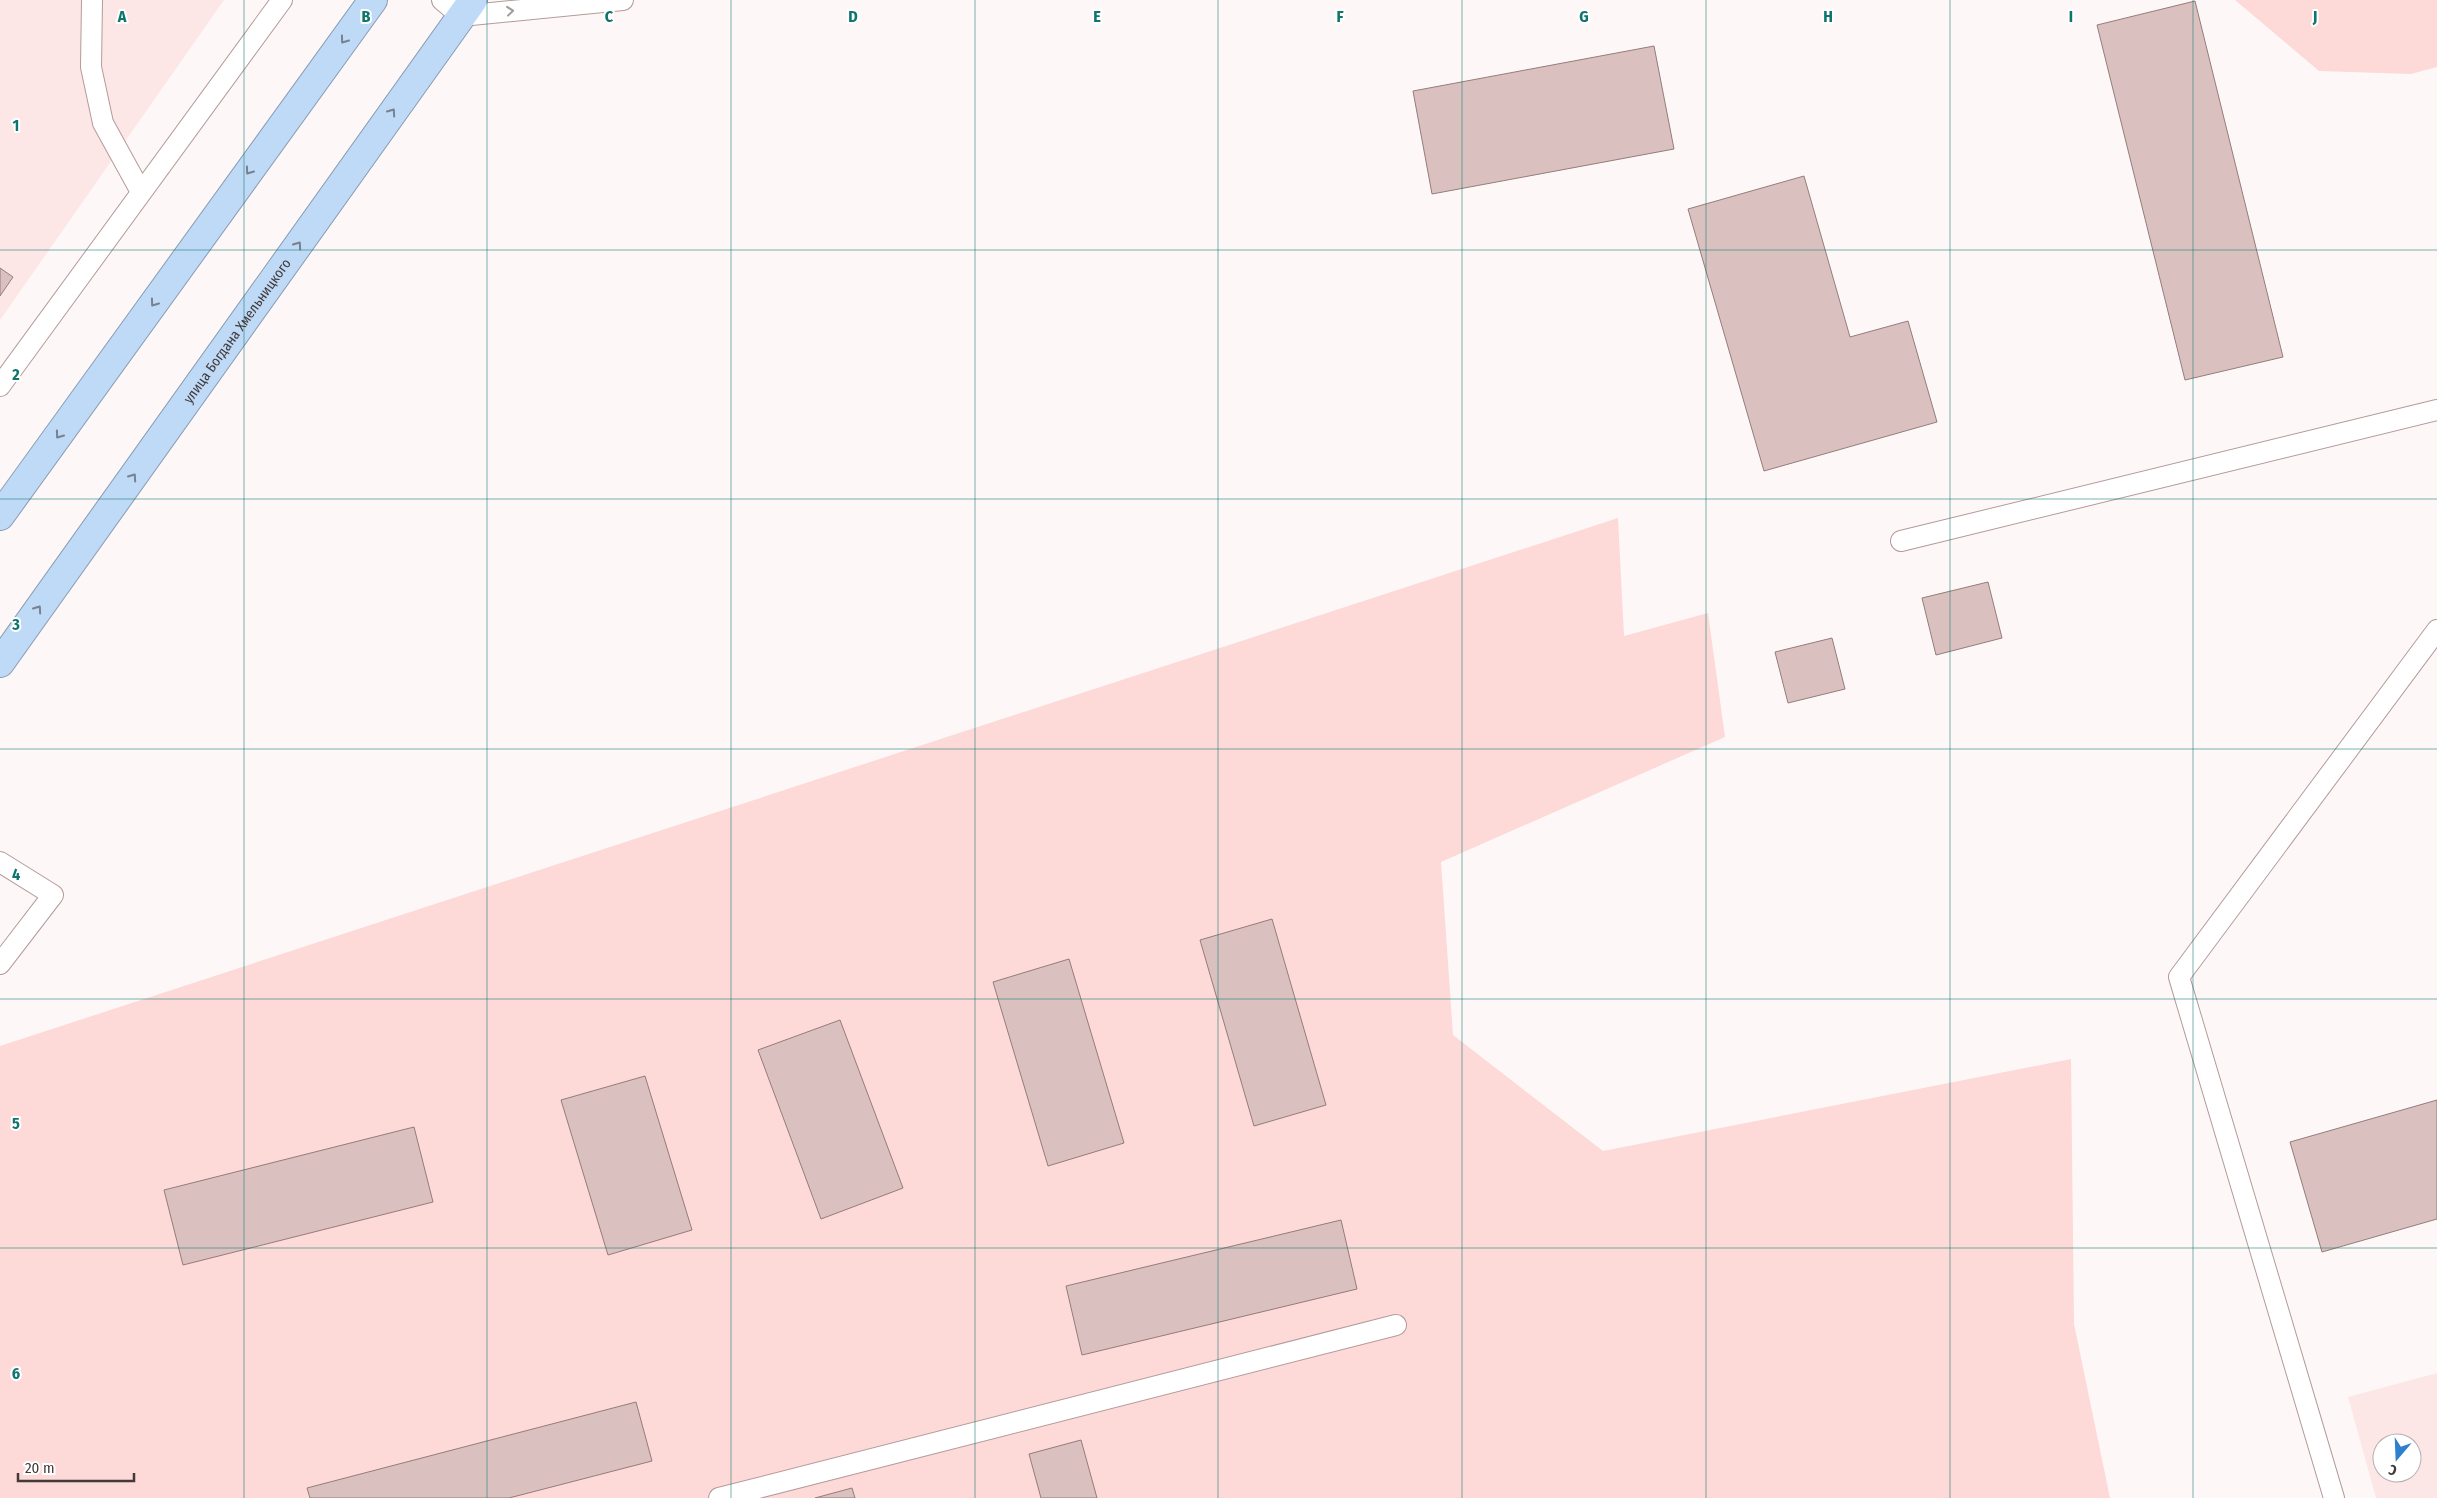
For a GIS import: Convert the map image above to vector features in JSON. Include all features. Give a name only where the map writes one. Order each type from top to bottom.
[{"type":"highway","points":[[0,516],[373,0]]},
{"type":"highway","name":"улица Богдана Хмельницкого","points":[[0,663],[459,5]]},
{"type":"lane","points":[[92,0],[90,67],[103,122],[141,192]]},
{"type":"lane","points":[[0,386],[282,0]]},
{"type":"lane","points":[[459,5],[623,0]]},
{"type":"lane","points":[[1901,541],[2437,410]]},
{"type":"lane","points":[[2334,1498],[2179,977],[2437,630]]},
{"type":"lane","points":[[0,862],[52,895],[0,964]]},
{"type":"lane","points":[[719,1498],[1396,1324]]},
{"type":"shaded area","points":[[0,0],[224,0],[0,320]]},
{"type":"shaded area","points":[[2235,0],[2437,0],[2437,67],[2411,74],[2319,71]]},
{"type":"shaded area","points":[[1618,518],[1624,636],[1708,613],[1725,737],[1441,862],[1453,1035],[1603,1151],[2071,1059],[2074,1324],[2110,1498],[0,1498],[0,1046]]},
{"type":"shaded area","points":[[2437,1373],[2437,1498],[2376,1498],[2348,1397]]},
{"type":"building","points":[[2195,1],[2283,357],[2185,380],[2097,25]]},
{"type":"building","points":[[1654,46],[1674,149],[1432,194],[1413,91]]},
{"type":"building","points":[[1804,176],[1850,337],[1908,321],[1937,422],[1764,471],[1688,209]]},
{"type":"building","points":[[0,268],[13,277],[0,296]]},
{"type":"building","points":[[1988,582],[2002,638],[1936,655],[1922,598]]},
{"type":"building","points":[[1832,638],[1845,689],[1788,703],[1775,652]]},
{"type":"building","points":[[1272,919],[1326,1105],[1254,1126],[1200,940]]},
{"type":"building","points":[[1069,959],[1124,1143],[1048,1166],[993,982]]},
{"type":"building","points":[[840,1020],[903,1188],[821,1219],[758,1050]]},
{"type":"building","points":[[645,1076],[692,1230],[608,1255],[561,1100]]},
{"type":"building","points":[[2437,1100],[2437,1219],[2322,1252],[2290,1142]]},
{"type":"building","points":[[414,1127],[433,1202],[183,1265],[164,1190]]},
{"type":"building","points":[[1341,1220],[1357,1289],[1082,1355],[1066,1286]]},
{"type":"building","points":[[636,1402],[652,1461],[509,1498],[310,1498],[307,1488]]},
{"type":"building","points":[[1081,1440],[1097,1498],[1041,1498],[1029,1454]]},
{"type":"building","points":[[852,1488],[855,1498],[815,1498]]}]
